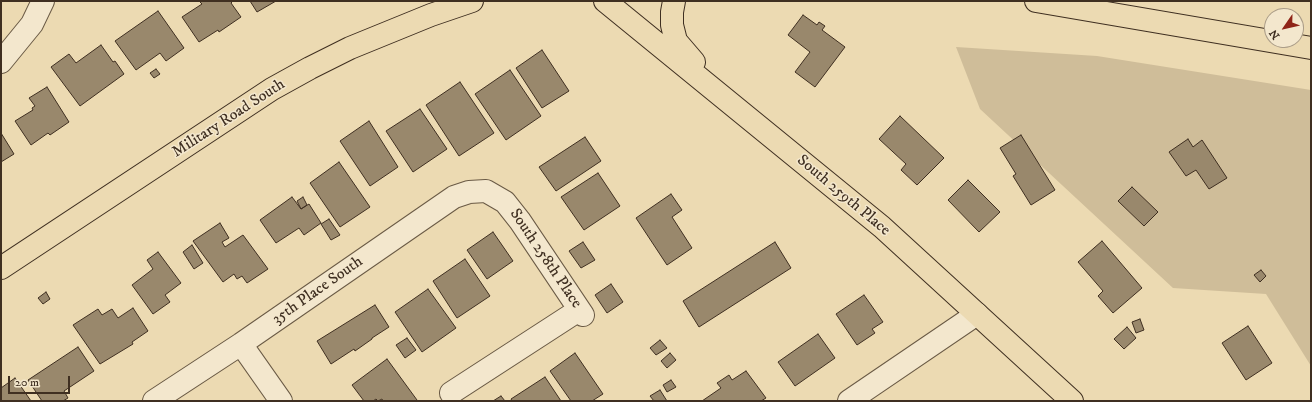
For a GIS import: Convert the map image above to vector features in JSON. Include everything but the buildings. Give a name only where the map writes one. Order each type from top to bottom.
[{"type":"main road","points":[[431,15],[452,1]]},
{"type":"main road","name":"Military Road South","points":[[1,268],[272,89],[350,48],[431,15],[472,1]]},
{"type":"main road","name":"South 259th Place","points":[[605,1],[882,227],[1072,401]]},
{"type":"main road","points":[[674,1],[672,25],[676,41],[742,113]]},
{"type":"main road","points":[[1036,1],[1090,5],[1311,48]]},
{"type":"street","points":[[1,62],[32,24],[43,1]]},
{"type":"street","name":"South 258th Place","points":[[451,393],[581,312],[520,221],[505,202],[486,191]]},
{"type":"street","name":"35th Place South","points":[[154,401],[241,344],[454,197],[469,192],[486,191]]},
{"type":"street","points":[[849,401],[977,314]]},
{"type":"street","points":[[241,344],[281,401]]},
{"type":"shaded area","points":[[956,47],[1097,56],[1311,90],[1311,366],[1266,294],[1173,288],[980,109]]}]
